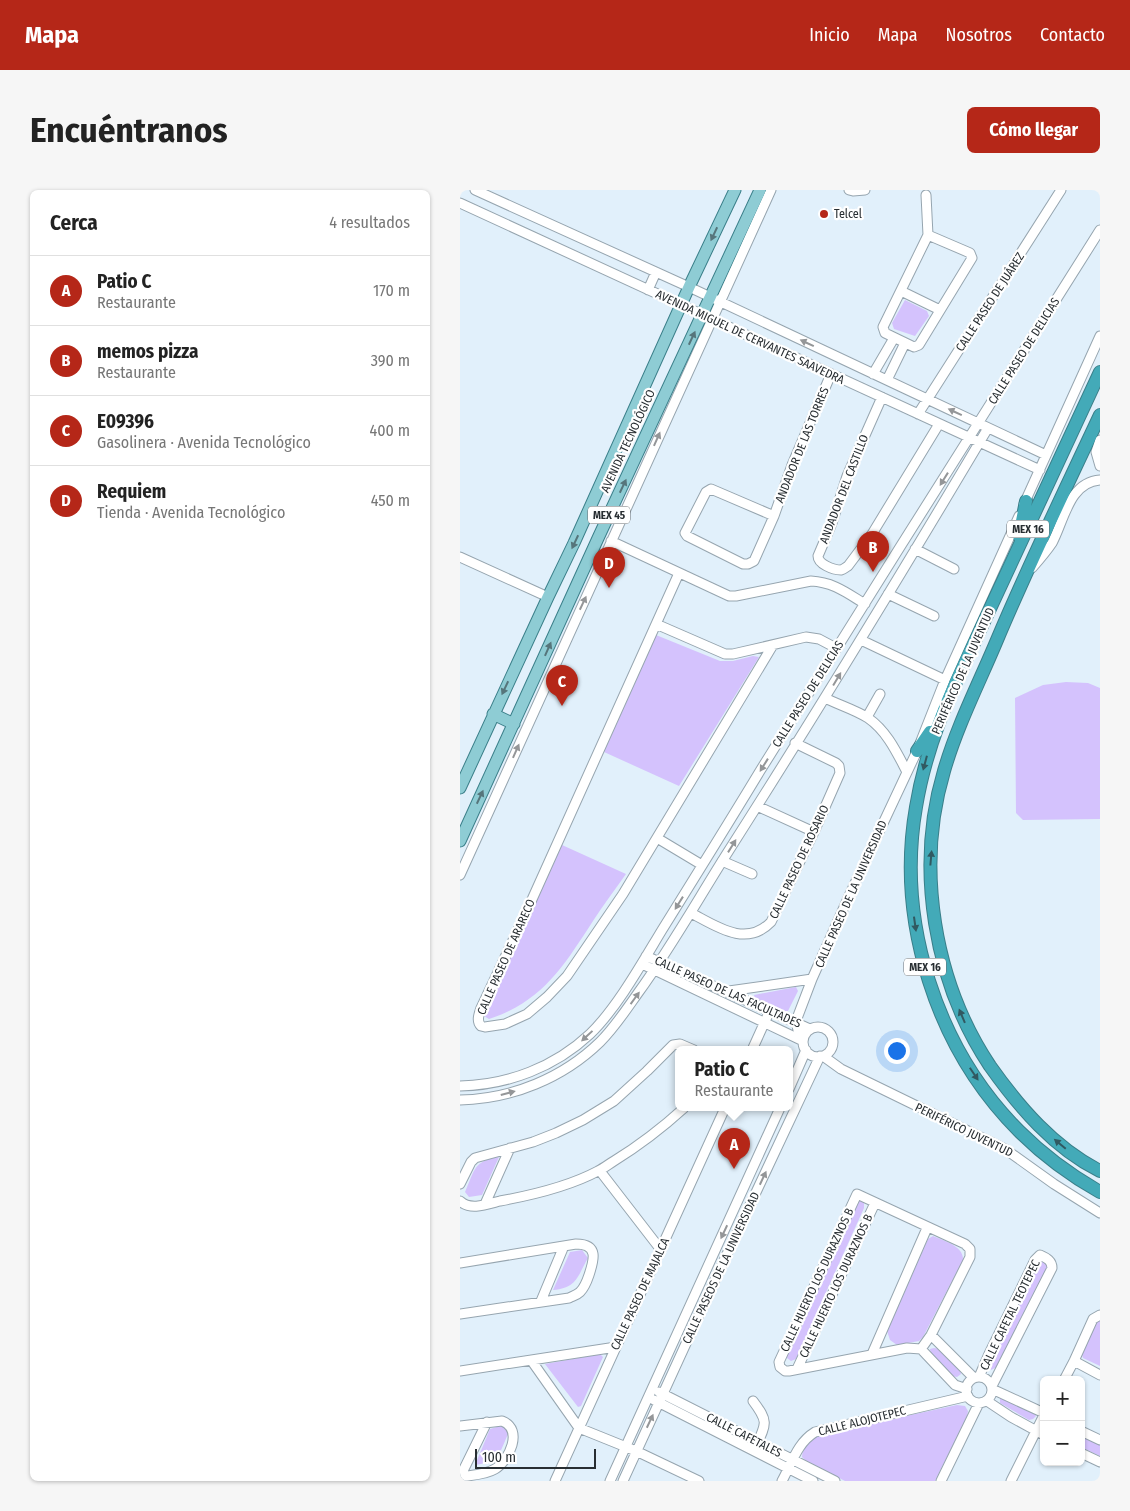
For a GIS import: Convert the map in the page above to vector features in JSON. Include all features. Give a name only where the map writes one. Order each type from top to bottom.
[{"type":"highway","name":"PERIFÉRICO DE LA JUVENTUD","points":[[1100,372],[943,711],[925,763],[915,808],[911,846],[911,891],[917,933],[926,972],[936,1003],[954,1043],[974,1075],[1018,1130],[1047,1156],[1100,1192]]},
{"type":"highway","name":"PERIFÉRICO DE LA JUVENTUD","points":[[1100,415],[1025,575],[943,771],[937,802],[930,866],[936,934],[944,968],[964,1021],[981,1052],[1003,1085],[1039,1126],[1062,1146],[1100,1171]]},
{"type":"highway","points":[[1016,556],[1026,501]]},
{"type":"highway","points":[[917,751],[943,711]]},
{"type":"main road","name":"AVENIDA TECNOLÓGICO","points":[[460,788],[735,190]]},
{"type":"main road","name":"AVENIDA TECNOLÓGICO","points":[[460,842],[603,527],[708,317],[760,190]]},
{"type":"main road","points":[[493,714],[514,724]]},
{"type":"street","name":"AVENIDA MIGUEL DE CERVANTES SAAVEDRA","points":[[475,190],[689,287],[1046,455]]},
{"type":"street","points":[[715,300],[771,190]]},
{"type":"street","points":[[852,190],[865,190]]},
{"type":"street","name":"CALLE PASEO DE JUÁREZ","points":[[918,414],[1061,190]]},
{"type":"street","points":[[926,195],[928,234],[883,327],[884,331],[894,338],[914,347],[919,345],[972,258],[970,254],[928,234]]},
{"type":"street","name":"AVENIDA MIGUEL DE CERVANTES SAAVEDRA","points":[[460,204],[1040,470]]},
{"type":"street","name":"CALLE PASEO DE DELICIAS","points":[[460,1086],[474,1086],[512,1079],[541,1068],[559,1058],[592,1032],[606,1015],[644,960],[836,648],[1100,230]]},
{"type":"street","points":[[648,290],[656,272]]},
{"type":"street","points":[[901,291],[940,310]]},
{"type":"street","points":[[460,875],[611,541],[708,317]]},
{"type":"street","points":[[783,352],[790,335]]},
{"type":"street","points":[[917,751],[946,680],[1100,336]]},
{"type":"street","points":[[874,374],[894,338]]},
{"type":"street","points":[[887,380],[905,343]]},
{"type":"street","name":"ANDADOR DE LAS TORRES","points":[[774,516],[711,489],[706,492],[685,533],[687,536],[743,564],[748,564],[756,558],[774,516],[792,465],[830,374]]},
{"type":"street","name":"ANDADOR DEL CASTILLO","points":[[882,397],[847,476],[832,523],[818,556],[821,563],[838,569],[848,566],[872,534],[939,424]]},
{"type":"street","name":"CALLE PASEO DE DELICIAS","points":[[460,1100],[488,1098],[529,1087],[562,1070],[584,1055],[614,1026],[655,970],[691,913],[795,743],[825,698],[988,428]]},
{"type":"street","points":[[1100,440],[1096,452],[1100,466]]},
{"type":"street","points":[[1025,575],[1047,550],[1078,489],[1090,482],[1100,480]]},
{"type":"street","points":[[611,541],[729,596],[811,581],[822,581],[832,584],[865,604]]},
{"type":"street","points":[[915,550],[954,569]]},
{"type":"street","points":[[460,557],[548,597]]},
{"type":"street","name":"CALLE PASEO DE ARARECO","points":[[678,573],[525,915],[481,1008],[478,1018],[479,1024],[486,1027],[505,1024],[527,1014],[547,998],[572,968],[623,894],[773,645]]},
{"type":"street","points":[[888,594],[934,616]]},
{"type":"street","points":[[656,624],[725,654],[733,654],[806,637],[819,639],[836,648]]},
{"type":"street","points":[[860,640],[946,680]]},
{"type":"street","points":[[867,718],[880,694]]},
{"type":"street","points":[[825,698],[867,718],[881,730],[888,738],[907,772]]},
{"type":"street","name":"CALLE PASEO DE ROSARIO","points":[[691,913],[727,932],[740,935],[759,931],[771,922],[814,832],[840,770],[839,766],[832,760],[795,743]]},
{"type":"street","name":"CALLE PASEO DE LA UNIVERSIDAD","points":[[796,1021],[812,979],[917,751]]},
{"type":"street","points":[[757,806],[814,832]]},
{"type":"street","points":[[656,838],[702,865]]},
{"type":"street","points":[[722,861],[752,874]]},
{"type":"street","name":"CALLE PASEO DE LAS FACULTADES","points":[[644,960],[660,962],[810,1028]]},
{"type":"street","name":"CALLE PASEO DE LAS FACULTADES","points":[[644,960],[655,970],[802,1040]]},
{"type":"street","points":[[728,991],[812,979]]},
{"type":"street","points":[[754,1046],[770,1010]]},
{"type":"street","points":[[796,1021],[802,1040],[806,1050],[812,1055],[822,1056],[831,1049],[833,1040],[829,1031],[820,1027],[810,1028],[802,1040]]},
{"type":"street","points":[[460,1184],[470,1162],[475,1158],[533,1142],[583,1120],[614,1101],[673,1045],[680,1044],[685,1046]]},
{"type":"street","points":[[793,1080],[806,1050]]},
{"type":"street","name":"CALLE PASEOS DE LA UNIVERSIDAD","points":[[623,1481],[793,1112],[822,1056]]},
{"type":"street","name":"PERIFÉRICO JUVENTUD","points":[[822,1056],[841,1069],[1005,1149],[1054,1184],[1100,1213]]},
{"type":"street","points":[[460,1201],[465,1205],[474,1206],[547,1191],[600,1171],[633,1150],[681,1111]]},
{"type":"street","name":"CALLE PASEO DE MAJALCA","points":[[555,1481],[724,1111]]},
{"type":"street","name":"CALLE PASEOS DE LA UNIVERSIDAD","points":[[610,1481],[781,1111]]},
{"type":"street","points":[[486,1204],[510,1148]]},
{"type":"street","points":[[600,1171],[660,1250]]},
{"type":"street","name":"CALLE HUERTO LOS DURAZNOS B","points":[[857,1194],[876,1203],[797,1369],[786,1371],[780,1366],[779,1362],[857,1194]]},
{"type":"street","points":[[876,1203],[965,1244],[970,1249],[970,1257],[931,1335],[921,1349]]},
{"type":"street","points":[[872,1354],[927,1228]]},
{"type":"street","points":[[460,1263],[584,1244],[591,1250],[595,1260],[583,1289],[569,1298],[460,1314]]},
{"type":"street","points":[[541,1301],[564,1246]]},
{"type":"street","points":[[716,1249],[727,1254]]},
{"type":"street","name":"CALLE CAFETAL TEOTEPEC","points":[[977,1378],[1035,1260],[1040,1255],[1047,1258],[1052,1268],[992,1387]]},
{"type":"street","points":[[1066,1376],[1094,1319],[1100,1315]]},
{"type":"street","points":[[931,1335],[977,1378],[987,1380],[992,1387],[1040,1412]]},
{"type":"street","points":[[460,1371],[616,1347]]},
{"type":"street","points":[[797,1369],[906,1348],[921,1349],[955,1385],[967,1393],[972,1401],[983,1402],[1040,1433],[1011,1481]]},
{"type":"street","points":[[531,1360],[580,1428],[636,1451],[682,1478],[698,1481]]},
{"type":"street","points":[[1074,1361],[1100,1375]]},
{"type":"street","points":[[967,1393],[969,1383],[977,1378]]},
{"type":"street","points":[[941,1481],[983,1402],[991,1395],[992,1387]]},
{"type":"street","name":"CALLE CAFETALES","points":[[651,1393],[758,1442],[835,1481]]},
{"type":"street","name":"CALLE ALOJOTEPEC","points":[[782,1481],[803,1441],[819,1430],[967,1393]]},
{"type":"street","name":"CALLE CAFETALES","points":[[661,1398],[754,1451],[813,1481]]},
{"type":"street","points":[[753,1401],[763,1414],[765,1422],[754,1451]]},
{"type":"street","points":[[460,1426],[502,1421],[508,1425],[514,1434],[514,1440],[509,1450],[502,1462],[494,1470],[460,1477]]},
{"type":"street","points":[[460,1477],[487,1422]]},
{"type":"street","points":[[1085,1433],[1100,1440]]},
{"type":"street","points":[[1085,1455],[1100,1462]]},
{"type":"shaded area","points":[[905,300],[927,311],[929,316],[915,336],[894,329],[892,323]]},
{"type":"shaded area","points":[[656,635],[720,661],[733,661],[753,656],[759,657],[679,786],[604,752]]},
{"type":"shaded area","points":[[1066,682],[1088,683],[1100,688],[1100,819],[1023,820],[1016,813],[1015,698],[1043,685]]},
{"type":"shaded area","points":[[562,845],[626,874],[572,953],[550,980],[524,1003],[508,1012],[489,1019],[484,1016],[487,1008]]},
{"type":"shaded area","points":[[796,987],[798,991],[788,1011],[784,1012],[755,999],[754,995]]},
{"type":"shaded area","points":[[499,1157],[482,1195],[469,1197],[465,1192],[473,1172],[479,1164]]},
{"type":"shaded area","points":[[860,1200],[864,1203],[864,1208],[796,1359],[791,1361],[787,1358],[787,1354],[854,1204]]},
{"type":"shaded area","points":[[933,1236],[957,1248],[963,1260],[923,1337],[919,1341],[897,1345],[890,1340],[887,1331],[928,1239]]},
{"type":"shaded area","points":[[582,1250],[588,1258],[578,1276],[567,1287],[553,1290],[570,1252]]},
{"type":"shaded area","points":[[1044,1259],[1049,1267],[997,1367],[991,1370],[988,1367],[988,1363],[1040,1260]]},
{"type":"shaded area","points":[[1100,1320],[1100,1366],[1083,1358],[1081,1352],[1097,1322]]},
{"type":"shaded area","points":[[930,1349],[940,1349],[960,1370],[961,1374],[957,1377],[952,1376],[931,1356]]},
{"type":"shaded area","points":[[600,1354],[603,1357],[581,1406],[578,1407],[545,1364]]},
{"type":"shaded area","points":[[1002,1397],[1033,1411],[1036,1416],[1029,1420],[1000,1403]]},
{"type":"shaded area","points":[[957,1405],[965,1406],[968,1411],[967,1417],[935,1481],[845,1481],[806,1461],[802,1457],[807,1444],[818,1435]]},
{"type":"shaded area","points":[[503,1425],[509,1432],[501,1451],[490,1462],[475,1465],[490,1429]]},
{"type":"shaded area","points":[[1085,1438],[1100,1445],[1100,1456],[1085,1449]]},
{"type":"place","name":"Telcel","points":[[824,214]]},
{"type":"place","name":"memos pizza","points":[[873,572]]},
{"type":"place","name":"Requiem","points":[[609,588]]},
{"type":"place","name":"E09396","points":[[562,706]]},
{"type":"place","name":"Patio C","points":[[734,1169]]}]
